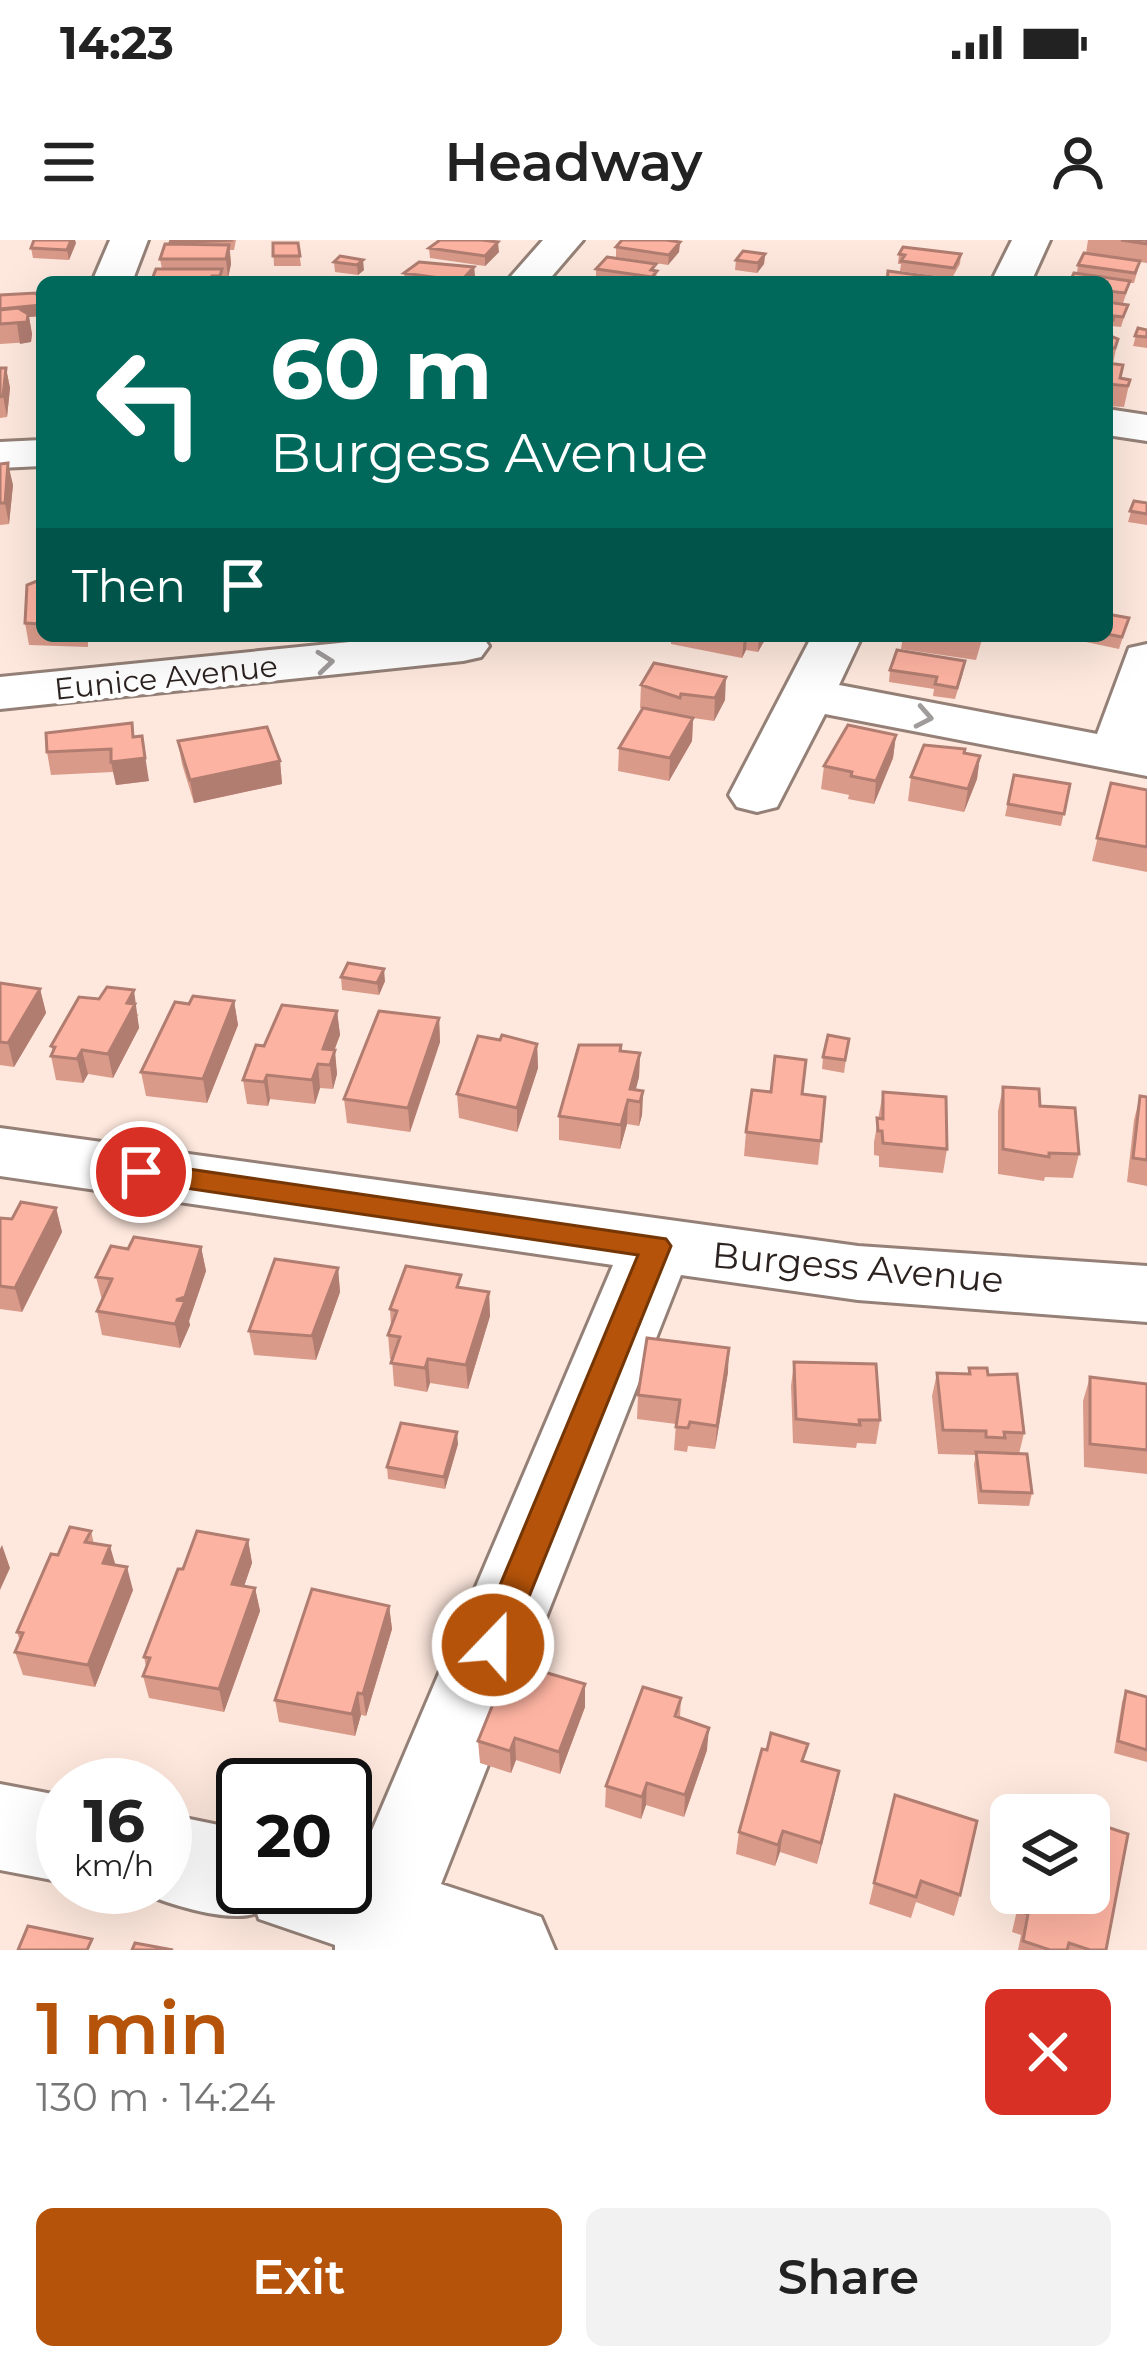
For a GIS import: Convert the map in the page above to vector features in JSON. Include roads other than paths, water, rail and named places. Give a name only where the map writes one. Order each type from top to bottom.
[{"type":"street","points":[[114,276],[129,240]]},
{"type":"street","points":[[531,276],[564,240]]},
{"type":"street","points":[[1014,276],[1031,240]]},
{"type":"street","points":[[1113,423],[1147,428]]},
{"type":"street","points":[[0,455],[36,453]]},
{"type":"street","name":"Eunice Avenue","points":[[0,693],[451,642]]},
{"type":"street","points":[[757,795],[834,642]]},
{"type":"street","points":[[809,695],[1132,757],[1147,659]]},
{"type":"street","name":"Burgess Avenue","points":[[0,1152],[858,1273],[1147,1294]]},
{"type":"street","points":[[383,1930],[656,1246]]},
{"type":"street","points":[[0,1827],[36,1834]]},
{"type":"street","points":[[349,1914],[383,1930],[508,1950]]}]
